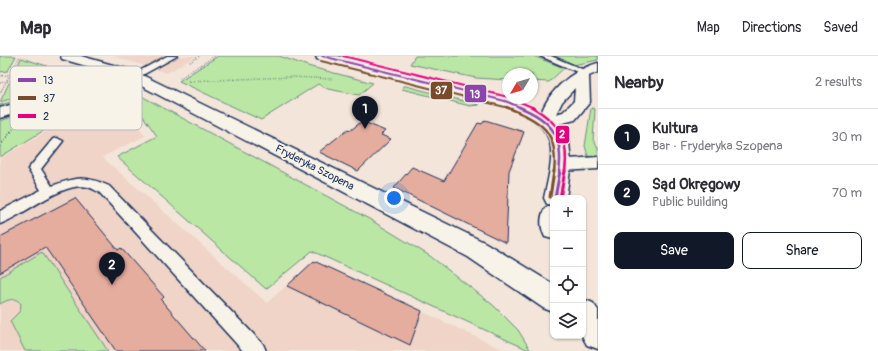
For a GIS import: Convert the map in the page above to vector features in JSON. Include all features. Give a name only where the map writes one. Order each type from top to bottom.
[{"type":"street","name":"Fryderyka Szopena","points":[[67,56],[101,66]]},
{"type":"street","points":[[322,56],[505,101],[529,110],[547,122],[558,136],[561,144],[561,165],[556,195]]},
{"type":"street","points":[[547,122],[547,113],[559,95],[583,73],[598,67]]},
{"type":"street","points":[[547,122],[569,116],[582,102],[583,73]]},
{"type":"street","name":"Fryderyka Szopena","points":[[142,80],[477,250],[550,297]]},
{"type":"street","points":[[0,113],[10,110]]},
{"type":"street","points":[[561,165],[598,163]]},
{"type":"street","points":[[586,317],[598,334]]},
{"type":"lane","points":[[142,70],[173,56]]},
{"type":"lane","points":[[544,56],[583,73]]},
{"type":"lane","points":[[49,192],[34,169],[57,141]]},
{"type":"lane","points":[[0,218],[49,192],[71,185],[88,182],[104,189],[256,351]]},
{"type":"path","points":[[14,66],[20,56]]},
{"type":"path","points":[[174,81],[215,56]]},
{"type":"path","points":[[0,76],[10,74]]},
{"type":"path","points":[[0,92],[10,74]]},
{"type":"path","points":[[185,81],[290,77],[336,78]]},
{"type":"path","points":[[0,83],[10,81]]},
{"type":"shaded area","points":[[113,56],[196,56],[167,73]]},
{"type":"shaded area","points":[[49,130],[141,130],[145,136],[102,157],[267,303],[314,261],[506,351],[0,351],[0,159]]},
{"type":"green space","points":[[0,56],[16,56],[8,71],[0,72]]},
{"type":"green space","points":[[218,56],[279,56],[311,67],[373,83],[359,95],[328,89],[318,84],[261,120],[179,81]]},
{"type":"green space","points":[[415,56],[533,56],[564,68],[549,82],[538,81],[538,68],[502,68],[502,80],[476,78],[410,64]]},
{"type":"green space","points":[[549,56],[598,56],[598,60],[573,65]]},
{"type":"green space","points":[[21,58],[47,66],[18,66]]},
{"type":"green space","points":[[9,83],[10,99],[0,102]]},
{"type":"green space","points":[[404,86],[479,105],[470,106],[402,89]]},
{"type":"green space","points":[[142,96],[369,219],[430,256],[493,305],[518,330],[531,351],[312,251],[266,289],[117,157],[157,136],[142,115]]},
{"type":"green space","points":[[10,102],[10,105],[0,108],[0,105]]},
{"type":"green space","points":[[591,108],[595,109],[593,140],[598,148],[598,159],[588,156],[585,146]]},
{"type":"green space","points":[[10,118],[10,130],[45,130],[0,157],[0,121]]},
{"type":"green space","points":[[42,252],[108,351],[25,351],[10,321],[20,311],[21,304],[14,299],[0,304],[0,277]]},
{"type":"building","points":[[485,120],[524,132],[509,171],[506,243],[394,188],[412,167],[444,181],[478,123],[482,124]]},
{"type":"building","points":[[362,121],[385,131],[381,135],[391,139],[358,171],[319,152],[348,129],[351,130]]},
{"type":"building","points":[[75,198],[118,250],[121,248],[164,297],[161,300],[205,351],[116,351],[45,247],[0,273],[0,237]]},
{"type":"building","points":[[314,261],[422,311],[410,345],[287,286]]},
{"type":"transit line","name":"13","points":[[322,56],[505,101],[540,117],[550,126],[557,136],[560,147],[561,161],[556,195]]},
{"type":"transit line","name":"2","points":[[343,56],[502,96]]},
{"type":"transit line","name":"37","points":[[321,61],[504,106],[523,113],[546,129],[552,138],[555,149],[555,162],[550,195]]},
{"type":"transit line","name":"2","points":[[526,104],[546,114],[556,124],[562,134],[566,147],[566,161],[561,195]]},
{"type":"place","name":"Kultura","points":[[365,129]]},
{"type":"place","name":"Sąd Okręgowy","points":[[112,285]]}]
